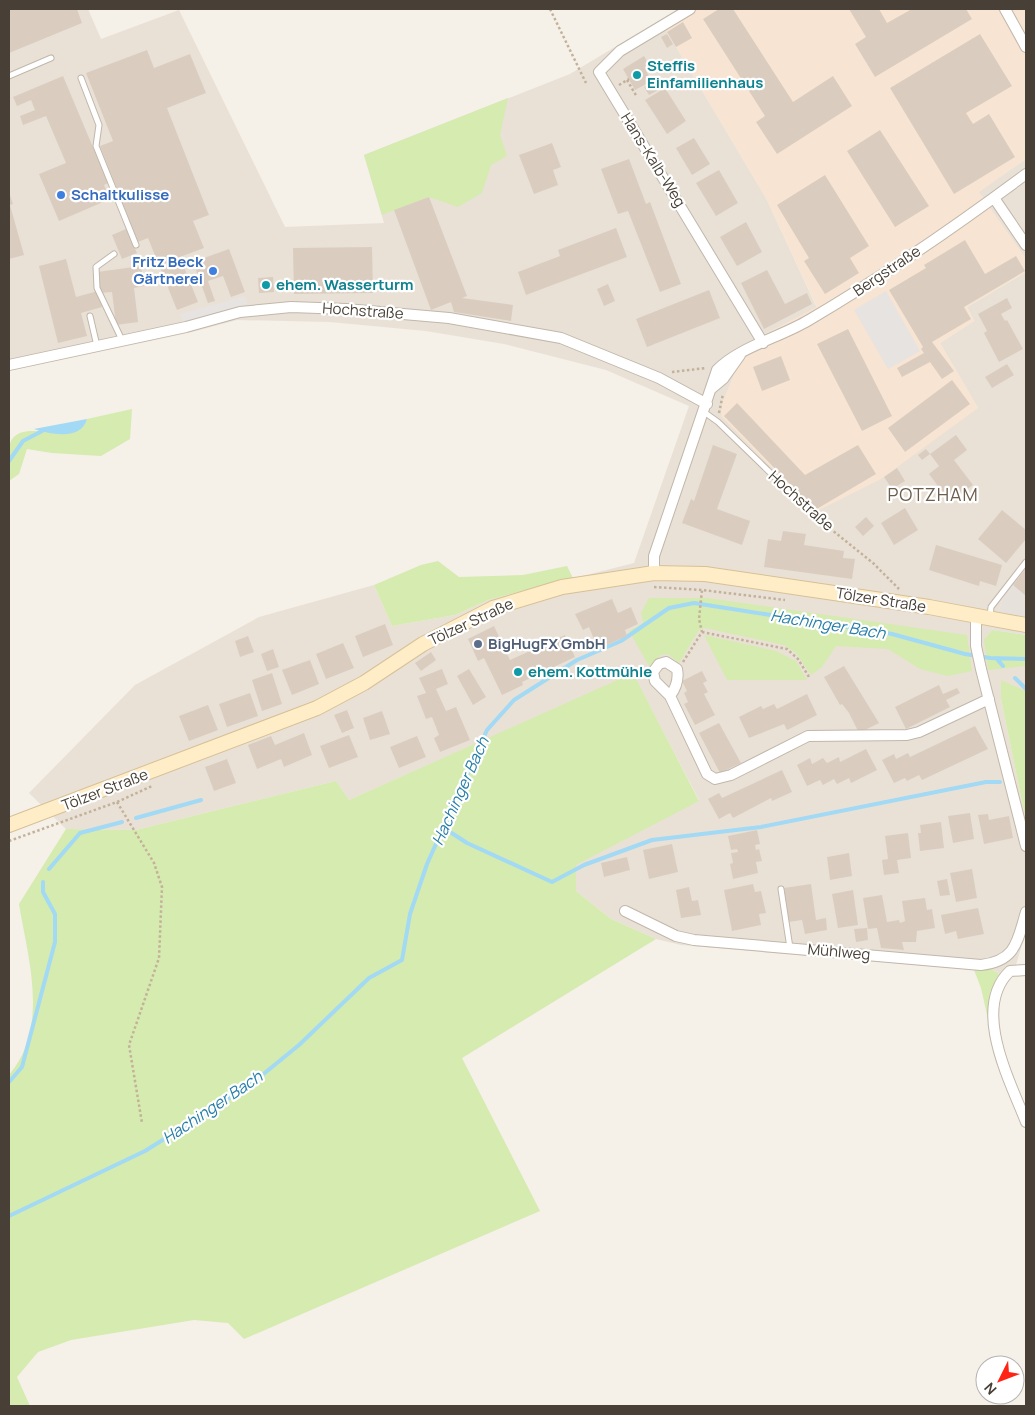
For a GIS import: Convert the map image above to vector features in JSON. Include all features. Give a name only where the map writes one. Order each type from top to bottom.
[{"type":"main road","name":"Tölzer Straße","points":[[9,825],[317,708],[364,683],[423,644],[493,608],[562,587],[654,573],[705,574],[1026,625]]},
{"type":"street","name":"Hans-Kalb-Weg","points":[[690,9],[620,51],[599,72],[763,343]]},
{"type":"street","points":[[1005,9],[1026,47]]},
{"type":"street","name":"Bergstraße","points":[[654,573],[654,556],[706,408],[717,370],[728,359],[808,321],[841,301],[994,198],[1026,174]]},
{"type":"street","points":[[994,198],[1026,244]]},
{"type":"street","name":"Hochstraße","points":[[9,365],[186,328],[240,312],[291,307],[346,309],[449,318],[561,338],[659,378],[706,408]]},
{"type":"street","points":[[983,617],[976,646],[980,669],[1026,846]]},
{"type":"street","points":[[670,696],[677,683],[677,669],[666,662],[658,664],[653,672],[655,681],[670,696],[707,774],[715,779],[731,775],[808,736],[907,734],[919,732],[989,699]]},
{"type":"street","name":"Mühlweg","points":[[625,911],[676,936],[694,940],[981,965],[1003,960]]},
{"type":"street","points":[[1003,960],[1015,945],[1026,912]]},
{"type":"street","points":[[1026,970],[1010,971],[1003,977],[995,993],[993,1009],[994,1029],[1006,1071],[1026,1122]]},
{"type":"lane","points":[[9,76],[51,58]]},
{"type":"lane","points":[[81,78],[99,124],[96,146],[136,245]]},
{"type":"lane","points":[[114,254],[96,267],[97,288],[122,341]]},
{"type":"lane","points":[[90,316],[97,346]]},
{"type":"lane","name":"Hochstraße","points":[[706,408],[817,518]]},
{"type":"lane","points":[[983,617],[1026,562]]},
{"type":"lane","points":[[781,889],[790,948]]},
{"type":"lane","points":[[1003,960],[1010,971]]},
{"type":"path","points":[[550,9],[586,83]]},
{"type":"path","points":[[627,80],[637,98]]},
{"type":"path","name":"Hochstraße","points":[[817,518],[873,563],[899,589]]},
{"type":"path","points":[[646,587],[786,600]]},
{"type":"path","points":[[677,669],[702,632],[701,592]]},
{"type":"path","points":[[702,632],[787,650],[798,659],[809,677]]},
{"type":"path","points":[[9,841],[117,802],[154,785]]},
{"type":"path","points":[[120,808],[154,863],[162,887],[159,958],[129,1044],[142,1123]]},
{"type":"shaded area","points":[[9,9],[88,9],[101,39],[179,10],[285,227],[384,223],[364,155],[570,74],[660,20],[766,198],[817,308],[757,338],[737,368],[722,404],[722,416],[978,408],[940,343],[974,321],[967,307],[1026,272],[1026,565],[1004,595],[992,630],[984,639],[1019,666],[1026,666],[1026,691],[1001,681],[1001,699],[1026,821],[1026,931],[1013,975],[999,974],[990,968],[974,970],[681,945],[656,939],[611,919],[576,891],[575,865],[699,800],[633,674],[349,800],[336,781],[136,830],[66,829],[29,793],[135,685],[259,617],[374,585],[392,626],[455,615],[488,600],[634,563],[689,406],[606,370],[504,344],[426,331],[330,322],[237,320],[188,333],[9,371]]},
{"type":"shaded area","points":[[678,9],[1026,9],[1026,159],[979,192],[1026,259],[1026,272],[967,307],[974,321],[940,343],[978,408],[881,479],[815,512],[721,416],[722,404],[737,368],[757,338],[817,307],[766,198],[660,20]]},
{"type":"shaded area","points":[[1026,159],[1026,259],[978,192]]},
{"type":"shaded area","points":[[886,291],[920,351],[888,369],[854,310]]},
{"type":"shaded area","points":[[245,296],[247,304],[183,322],[180,314]]},
{"type":"shaded area","points":[[1026,565],[1026,635],[992,630],[1004,595]]},
{"type":"green space","points":[[508,98],[500,135],[507,156],[491,165],[482,193],[458,207],[429,197],[382,215],[364,155]]},
{"type":"green space","points":[[132,409],[130,439],[101,456],[52,453],[27,449],[19,474],[9,481],[8,451],[10,443],[16,435],[37,431],[73,432],[82,428],[87,419]]},
{"type":"green space","points":[[438,561],[459,577],[523,575],[567,566],[573,578],[488,600],[455,615],[392,626],[374,585],[421,565]]},
{"type":"green space","points":[[649,598],[707,598],[967,635],[972,671],[948,676],[920,669],[888,649],[836,646],[822,667],[811,675],[796,653],[784,645],[705,628],[699,630],[679,663],[668,654],[661,655],[649,666],[629,631],[643,623],[641,613]]},
{"type":"green space","points":[[992,630],[1026,635],[1026,666],[988,670],[984,639]]},
{"type":"green space","points":[[704,635],[776,651],[796,661],[807,680],[727,680]]},
{"type":"green space","points":[[633,673],[699,801],[576,865],[576,891],[611,919],[656,939],[462,1058],[540,1211],[244,1339],[228,1323],[194,1320],[71,1340],[38,1352],[17,1377],[30,1406],[9,1406],[9,1075],[22,1056],[29,1036],[33,1014],[31,970],[19,904],[66,829],[136,830],[336,781],[349,800]]},
{"type":"green space","points":[[1001,680],[1026,691],[1026,821],[1001,699]]},
{"type":"green space","points":[[990,968],[999,974],[990,992],[988,1019],[981,988],[974,970]]},
{"type":"water","points":[[87,419],[84,426],[72,433],[56,434],[34,429]]},
{"type":"building","points":[[9,9],[77,9],[82,23],[9,53]]},
{"type":"building","points":[[719,9],[733,9],[793,102],[833,76],[852,106],[777,154],[756,122],[765,116],[703,19]]},
{"type":"building","points":[[849,9],[879,9],[887,23],[912,9],[966,9],[972,19],[875,77],[855,44],[866,37]]},
{"type":"building","points":[[683,22],[692,38],[676,47],[667,32]]},
{"type":"building","points":[[667,34],[673,44],[667,48],[661,37]]},
{"type":"building","points":[[980,34],[1012,86],[966,113],[973,124],[989,114],[1015,157],[954,194],[890,88]]},
{"type":"building","points":[[147,50],[154,68],[190,54],[206,93],[167,108],[209,215],[193,221],[204,248],[180,257],[198,302],[177,310],[148,238],[138,242],[100,146],[113,141],[86,73]]},
{"type":"building","name":"Steffis Einfamilienhaus","points":[[644,56],[651,68],[646,71],[652,81],[635,90],[623,69]]},
{"type":"building","points":[[63,76],[108,183],[104,185],[110,199],[59,221],[39,174],[66,163],[46,116],[23,125],[20,116],[35,110],[31,100],[17,106],[13,97]]},
{"type":"building","points":[[657,80],[662,88],[649,95],[644,87]]},
{"type":"building","points":[[665,88],[686,121],[667,134],[645,100]]},
{"type":"building","points":[[880,130],[929,206],[895,227],[847,151]]},
{"type":"building","points":[[694,138],[710,164],[692,175],[676,148]]},
{"type":"building","points":[[552,143],[561,167],[553,170],[558,185],[534,194],[519,155]]},
{"type":"building","points":[[629,159],[646,204],[650,202],[681,284],[660,292],[628,211],[618,214],[601,169]]},
{"type":"building","points":[[719,170],[738,203],[716,216],[696,183]]},
{"type":"building","points":[[825,175],[869,246],[850,258],[859,273],[825,294],[804,261],[809,258],[777,205]]},
{"type":"building","points":[[9,192],[13,204],[10,205],[24,255],[9,259]]},
{"type":"building","points":[[429,197],[467,296],[462,298],[513,305],[511,321],[454,312],[451,302],[431,310],[394,210]]},
{"type":"building","points":[[746,222],[762,252],[737,266],[720,237]]},
{"type":"building","points":[[616,228],[627,257],[526,295],[518,272],[560,256],[558,250]]},
{"type":"building","points":[[126,229],[137,253],[122,259],[112,235]]},
{"type":"building","points":[[965,240],[985,274],[1016,256],[1025,271],[964,307],[971,319],[932,342],[954,371],[942,379],[930,362],[902,377],[897,368],[924,353],[921,349],[923,347],[889,290],[926,268],[924,265]]},
{"type":"building","points":[[372,247],[373,293],[294,294],[293,248]]},
{"type":"building","points":[[229,249],[245,292],[231,297],[223,276],[208,281],[215,301],[208,303],[193,262]]},
{"type":"building","points":[[66,259],[76,297],[98,291],[102,307],[81,313],[87,336],[58,343],[39,266]]},
{"type":"building","points":[[141,266],[144,286],[134,288],[138,322],[116,325],[112,292],[100,293],[97,272]]},
{"type":"building","points":[[767,270],[785,304],[807,293],[812,304],[764,329],[741,283]]},
{"type":"building","name":"ehem. Wasserturm","points":[[273,277],[274,292],[259,293],[258,278]]},
{"type":"building","points":[[608,284],[615,301],[604,306],[597,289]]},
{"type":"building","points":[[709,290],[720,318],[647,347],[636,319]]},
{"type":"building","points":[[1007,298],[1012,308],[1001,314],[1005,321],[1007,320],[1023,349],[999,362],[984,333],[987,331],[978,314]]},
{"type":"building","points":[[848,329],[892,416],[862,431],[817,344]]},
{"type":"building","points":[[781,356],[790,380],[762,391],[753,367]]},
{"type":"building","points":[[1007,364],[1014,375],[992,388],[985,377]]},
{"type":"building","points":[[952,380],[970,404],[905,452],[888,428]]},
{"type":"building","points":[[737,403],[805,475],[858,445],[876,474],[815,510],[724,416]]},
{"type":"building","points":[[956,435],[967,450],[954,460],[973,485],[950,502],[929,474],[939,466],[930,454]]},
{"type":"building","points":[[713,445],[737,454],[717,509],[750,521],[742,545],[682,523],[691,499],[694,501]]},
{"type":"building","points":[[926,449],[930,454],[922,460],[918,455]]},
{"type":"building","points":[[897,468],[905,481],[892,489],[884,477]]},
{"type":"building","points":[[905,508],[918,530],[894,545],[881,523]]},
{"type":"building","points":[[1002,510],[1026,530],[1026,539],[1006,563],[978,539]]},
{"type":"building","points":[[866,517],[874,526],[863,536],[855,527]]},
{"type":"building","points":[[783,531],[806,534],[804,545],[844,551],[843,558],[855,559],[852,579],[764,567],[768,539],[781,541]]},
{"type":"building","points":[[936,545],[1002,565],[996,586],[980,581],[979,586],[929,570]]},
{"type":"building","points":[[1026,568],[1026,596],[1013,585]]},
{"type":"building","points":[[612,599],[618,613],[631,607],[638,624],[625,630],[627,636],[598,649],[589,627],[583,630],[575,614]]},
{"type":"building","points":[[385,624],[393,645],[363,657],[355,636]]},
{"type":"building","name":"ehem. Kottmühle","points":[[494,626],[510,660],[565,635],[575,657],[522,682],[523,685],[502,695],[484,658],[478,661],[468,639]]},
{"type":"building","points":[[248,636],[254,652],[240,657],[235,641]]},
{"type":"building","points":[[343,643],[354,668],[326,679],[316,654]]},
{"type":"building","points":[[273,649],[279,667],[267,671],[261,654]]},
{"type":"building","points":[[431,652],[436,660],[421,671],[415,663]]},
{"type":"building","points":[[310,660],[319,684],[292,695],[282,670]]},
{"type":"building","points":[[844,666],[879,723],[859,733],[849,713],[842,704],[840,705],[824,677]]},
{"type":"building","points":[[442,669],[448,684],[436,689],[446,711],[456,707],[470,740],[440,752],[434,738],[439,735],[432,717],[426,719],[417,696],[426,693],[419,678]]},
{"type":"building","points":[[469,669],[486,697],[473,705],[457,676]]},
{"type":"building","points":[[702,671],[707,681],[703,683],[708,692],[704,694],[715,715],[695,725],[684,704],[688,702],[684,693],[687,691],[682,681]]},
{"type":"building","points":[[272,673],[282,704],[262,711],[252,680]]},
{"type":"building","points":[[939,685],[943,694],[957,688],[960,693],[946,700],[950,707],[906,729],[895,707]]},
{"type":"building","points":[[250,693],[258,716],[227,727],[219,704]]},
{"type":"building","points":[[807,694],[817,715],[787,730],[784,724],[749,738],[739,717],[761,706],[763,709],[774,704],[777,709]]},
{"type":"building","points":[[208,705],[218,730],[189,741],[179,716]]},
{"type":"building","points":[[347,710],[354,728],[342,733],[334,715]]},
{"type":"building","points":[[382,711],[390,734],[370,740],[363,718]]},
{"type":"building","points":[[719,723],[741,763],[720,773],[699,733]]},
{"type":"building","points":[[975,726],[988,749],[922,780],[919,775],[907,781],[905,778],[894,783],[882,760],[894,754],[896,759],[908,753],[910,757]]},
{"type":"building","points":[[304,733],[312,755],[284,767],[281,759],[257,769],[248,745],[271,736],[275,745]]},
{"type":"building","points":[[349,735],[358,757],[329,768],[320,746]]},
{"type":"building","points":[[417,736],[426,757],[399,768],[390,747]]},
{"type":"building","points":[[866,749],[877,770],[851,783],[849,778],[837,784],[834,779],[823,785],[820,780],[807,786],[797,765],[810,758],[812,764],[823,758],[827,763],[839,757],[840,762]]},
{"type":"building","points":[[227,759],[236,783],[214,791],[205,767]]},
{"type":"building","points":[[782,770],[792,792],[772,801],[771,798],[733,818],[730,813],[719,819],[708,799],[719,793],[722,798]]},
{"type":"building","points":[[970,813],[974,839],[953,843],[948,816]]},
{"type":"building","points":[[988,814],[989,820],[1009,816],[1013,838],[984,844],[978,815]]},
{"type":"building","points":[[941,822],[944,848],[920,851],[918,833],[921,833],[920,825]]},
{"type":"building","points":[[757,830],[760,844],[755,845],[756,850],[759,849],[762,861],[756,862],[758,873],[733,879],[730,864],[733,863],[731,853],[738,852],[737,849],[731,850],[728,836]]},
{"type":"building","points":[[908,833],[911,858],[897,860],[899,873],[884,875],[882,860],[888,859],[885,836]]},
{"type":"building","points":[[672,844],[678,872],[649,879],[643,850]]},
{"type":"building","points":[[849,853],[852,876],[830,880],[827,857]]},
{"type":"building","points":[[627,857],[630,870],[604,877],[601,863]]},
{"type":"building","points":[[972,869],[977,898],[956,902],[950,873]]},
{"type":"building","points":[[947,879],[950,895],[940,896],[937,881]]},
{"type":"building","points":[[753,884],[755,892],[761,891],[766,913],[759,914],[761,925],[732,931],[724,890]]},
{"type":"building","points":[[811,884],[816,920],[826,918],[827,930],[805,934],[802,920],[789,922],[784,888]]},
{"type":"building","points":[[689,887],[692,901],[698,900],[701,915],[681,918],[676,890]]},
{"type":"building","points":[[853,890],[858,925],[838,928],[832,894]]},
{"type":"building","points":[[882,895],[887,922],[899,920],[900,923],[905,921],[902,901],[925,898],[927,910],[932,909],[935,928],[917,931],[916,942],[902,942],[904,950],[881,948],[877,928],[868,929],[863,898]]},
{"type":"building","points":[[978,908],[984,934],[958,939],[956,931],[945,934],[941,915]]},
{"type":"building","points":[[867,928],[868,940],[856,942],[854,929]]},
{"type":"waterway","points":[[9,461],[23,441],[42,431]]},
{"type":"waterway","name":"Hachinger Bach","points":[[9,1216],[145,1151],[250,1085],[299,1045],[369,978],[402,960],[410,914],[427,864],[487,730],[514,700],[577,660],[621,641],[669,608],[694,603],[892,634],[965,654],[990,658],[1026,659]]},
{"type":"waterway","name":"Hachinger Bach","points":[[996,658],[1003,666]]},
{"type":"waterway","points":[[1015,678],[1026,689]]},
{"type":"waterway","points":[[444,828],[467,843],[552,882],[584,865],[652,840],[761,827],[986,782],[1000,782]]},
{"type":"waterway","points":[[136,818],[201,800]]},
{"type":"waterway","points":[[49,869],[80,833],[122,822]]},
{"type":"waterway","points":[[9,1082],[22,1067],[55,942],[55,914],[43,892],[43,882]]},
{"type":"place","name":"Steffis Einfamilienhaus","points":[[637,75]]},
{"type":"place","name":"Schaltkulisse","points":[[61,195]]},
{"type":"place","name":"Fritz Beck Gärtnerei","points":[[213,271]]},
{"type":"place","name":"ehem. Wasserturm","points":[[266,285]]},
{"type":"place","name":"BigHugFX GmbH","points":[[478,644]]},
{"type":"place","name":"ehem. Kottmühle","points":[[518,672]]},
{"type":"district","name":"POTZHAM","points":[[933,495]]}]
